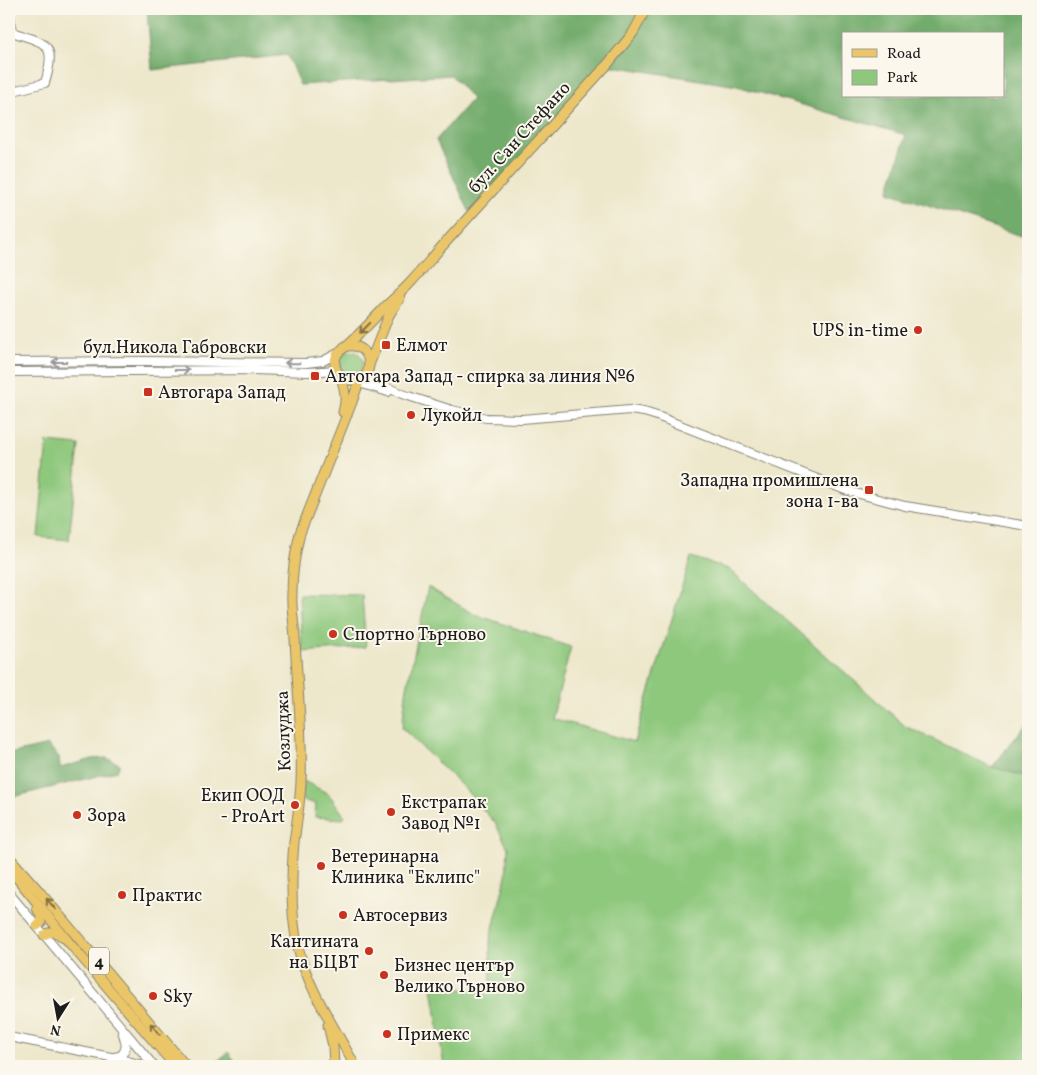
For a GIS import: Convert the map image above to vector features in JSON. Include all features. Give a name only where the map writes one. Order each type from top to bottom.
[{"type":"main road","name":"бул. Сан Стефано","points":[[341,350],[410,283],[607,65],[633,33],[646,9]]},
{"type":"main road","name":"бул. Сан Стефано","points":[[368,367],[389,316],[410,283]]},
{"type":"main road","points":[[353,346],[362,349],[368,356],[368,367],[356,381],[338,373],[335,360],[341,350],[353,346]]},
{"type":"main road","name":"Козлуджа","points":[[333,449],[346,403],[346,392],[338,373]]},
{"type":"main road","name":"Козлуджа","points":[[325,1012],[309,981],[301,958],[293,913],[292,881],[301,782],[301,731],[292,594],[295,554],[300,533],[352,402],[356,381]]},
{"type":"main road","name":"4","points":[[9,857],[40,891],[170,1054]]},
{"type":"main road","name":"4","points":[[9,868],[72,946],[170,1054]]},
{"type":"main road","points":[[19,880],[41,916],[42,922],[37,926]]},
{"type":"main road","points":[[44,935],[56,932],[72,946]]},
{"type":"main road","points":[[325,1012],[333,1046],[334,1066]]},
{"type":"main road","points":[[325,1012],[355,1066]]},
{"type":"main road","points":[[170,1054],[174,1066]]},
{"type":"main road","points":[[170,1054],[188,1066]]},
{"type":"street","points":[[9,9],[12,32],[44,43],[51,54],[45,83],[9,92]]},
{"type":"street","name":"бул.Никола Габровски","points":[[9,362],[306,363],[323,362],[341,350]]},
{"type":"street","points":[[368,367],[368,375],[375,382],[402,394],[452,410],[493,418],[522,419],[630,410],[644,412],[848,490],[905,506],[1028,526]]},
{"type":"street","name":"бул.Никола Габровски","points":[[9,372],[254,370],[338,373]]},
{"type":"street","points":[[356,381],[386,392],[402,394]]},
{"type":"street","points":[[9,893],[154,1066]]},
{"type":"street","points":[[112,1057],[120,1056],[125,1050],[125,1040],[119,1024]]},
{"type":"street","points":[[9,1037],[112,1057],[145,1066]]},
{"type":"green space","points":[[147,9],[1028,9],[1028,238],[888,192],[906,135],[737,86],[607,65],[471,215],[436,140],[472,99],[451,75],[300,85],[287,55],[152,70]]},
{"type":"green space","points":[[351,351],[359,355],[363,363],[359,371],[351,375],[343,371],[339,363],[343,355]]},
{"type":"green space","points":[[47,442],[79,445],[69,540],[38,537]]},
{"type":"green space","points":[[691,557],[729,569],[905,726],[992,767],[1028,777],[1028,1066],[444,1066],[432,987],[491,991],[490,940],[506,877],[508,848],[495,823],[464,788],[402,728],[406,693],[428,587],[474,614],[571,647],[552,718],[634,742]]},
{"type":"green space","name":"Спортно Търново","points":[[299,594],[362,595],[366,647],[302,652]]},
{"type":"green space","points":[[1028,722],[1028,777],[992,767]]},
{"type":"green space","points":[[48,745],[59,757],[60,768],[92,759],[106,758],[120,764],[117,771],[9,798],[9,754]]},
{"type":"green space","points":[[304,781],[327,793],[345,817],[343,819],[315,817],[316,804],[302,800]]},
{"type":"green space","points":[[228,1052],[239,1066],[212,1066]]},
{"type":"place","name":"UPS in-time","points":[[918,330]]},
{"type":"place","name":"Елмот","points":[[386,345]]},
{"type":"place","name":"Автогара Запад - спирка за линия №6","points":[[315,376]]},
{"type":"place","name":"Автогара Запад","points":[[148,392]]},
{"type":"place","name":"Лукойл","points":[[411,415]]},
{"type":"place","name":"Западна промишлена зона 1-ва","points":[[869,490]]},
{"type":"place","name":"Спортно Търново","points":[[333,634]]},
{"type":"place","name":"Екип ООД - ProArt","points":[[295,805]]},
{"type":"place","name":"Екстрапак Завод №1","points":[[391,812]]},
{"type":"place","name":"Зора","points":[[77,815]]},
{"type":"place","name":"Ветеринарна Клиника \"Еклипс\"","points":[[321,866]]},
{"type":"place","name":"Практис","points":[[122,895]]},
{"type":"place","name":"Автосервиз","points":[[343,915]]},
{"type":"place","name":"Кантината на БЦВТ","points":[[369,951]]},
{"type":"place","name":"Бизнес център Велико Търново","points":[[384,975]]},
{"type":"place","name":"Sky","points":[[153,996]]},
{"type":"place","name":"Примекс","points":[[387,1034]]}]
